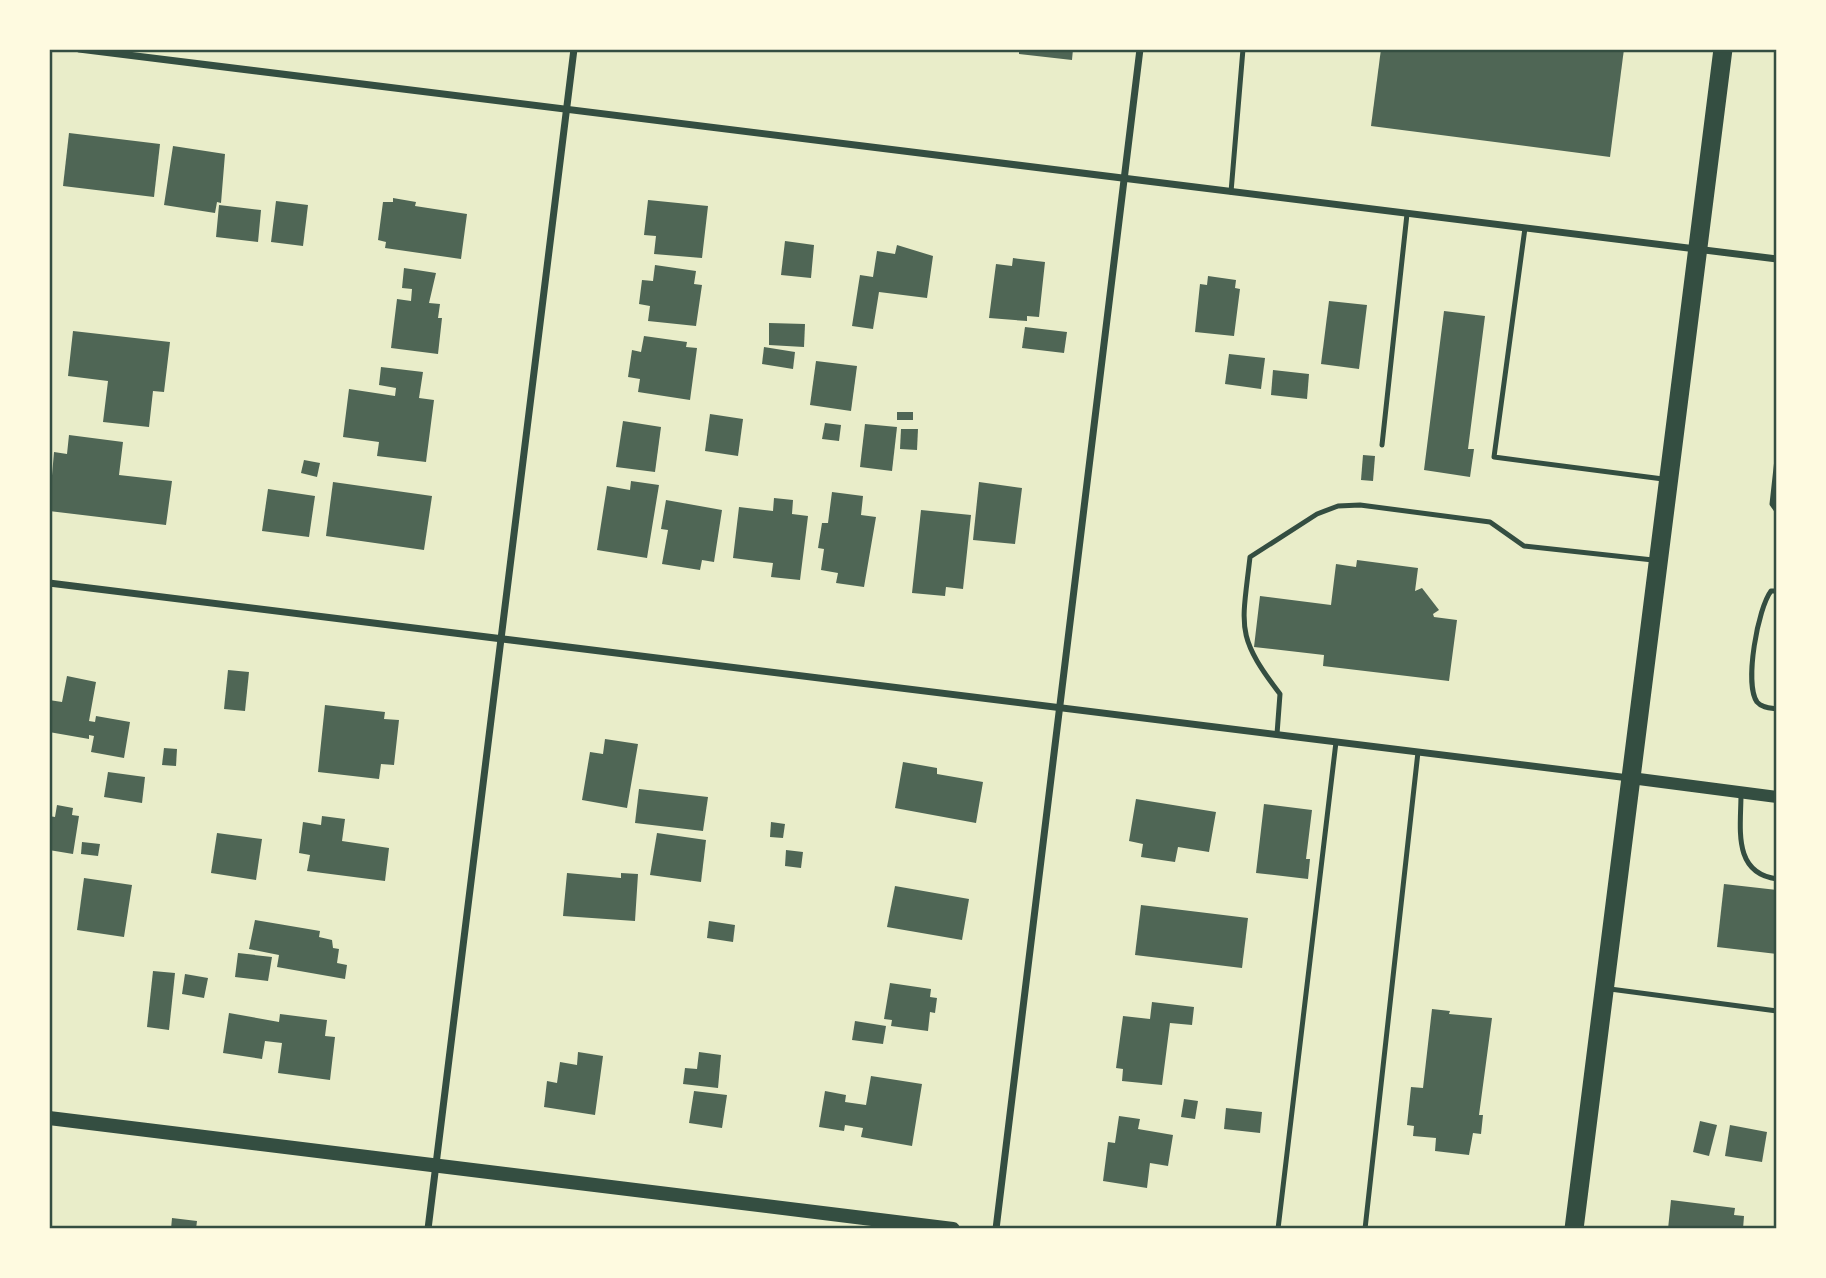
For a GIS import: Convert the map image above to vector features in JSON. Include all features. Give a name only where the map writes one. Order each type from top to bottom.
[{"type":"highway","points":[[1574,1229],[1723,49]]},
{"type":"main road","points":[[49,1118],[953,1229]]},
{"type":"street","points":[[79,49],[1777,259]]},
{"type":"street","points":[[428,1229],[499,637],[574,49]]},
{"type":"street","points":[[996,1229],[1140,49]]},
{"type":"street","points":[[49,583],[1777,796]]},
{"type":"lane","points":[[1231,193],[1243,49]]},
{"type":"lane","points":[[1382,446],[1407,214]]},
{"type":"lane","points":[[1525,228],[1494,457],[1670,480]]},
{"type":"lane","points":[[1777,459],[1772,504],[1777,511]]},
{"type":"lane","points":[[1277,734],[1280,694],[1251,653],[1242,621],[1250,557],[1317,514],[1338,506],[1360,505],[1490,522],[1524,546],[1659,561]]},
{"type":"lane","points":[[1777,592],[1772,591],[1759,612],[1752,683],[1756,701],[1765,708],[1777,709]]},
{"type":"lane","points":[[1278,1229],[1336,742]]},
{"type":"lane","points":[[1366,1229],[1418,752]]},
{"type":"lane","points":[[1741,792],[1741,847],[1747,864],[1756,873],[1777,879]]},
{"type":"lane","points":[[1604,988],[1777,1011]]},
{"type":"building","points":[[1019,49],[1073,49],[1072,60],[1019,54]]},
{"type":"building","points":[[1381,49],[1624,49],[1610,157],[1371,126]]},
{"type":"building","points":[[69,133],[160,144],[154,197],[63,186]]},
{"type":"building","points":[[173,146],[225,154],[221,203],[217,202],[215,213],[164,205]]},
{"type":"building","points":[[393,198],[416,202],[415,206],[467,214],[461,259],[385,248],[386,242],[378,240],[383,202],[393,202]]},
{"type":"building","points":[[648,200],[708,206],[702,258],[654,254],[656,236],[644,235]]},
{"type":"building","points":[[276,201],[308,205],[303,246],[271,242]]},
{"type":"building","points":[[219,205],[261,210],[258,242],[216,237]]},
{"type":"building","points":[[785,241],[814,245],[811,278],[781,275]]},
{"type":"building","points":[[897,245],[933,256],[927,298],[879,292],[873,329],[852,326],[860,275],[873,277],[877,251],[895,254]]},
{"type":"building","points":[[1013,258],[1045,262],[1039,317],[1027,316],[1027,321],[989,318],[996,264],[1012,266]]},
{"type":"building","points":[[655,265],[696,271],[694,284],[702,285],[696,326],[648,321],[650,306],[639,304],[642,280],[653,281]]},
{"type":"building","points":[[404,268],[436,273],[429,303],[440,304],[438,318],[442,318],[438,354],[391,348],[397,299],[411,301],[412,289],[402,288]]},
{"type":"building","points":[[1208,276],[1236,280],[1235,288],[1240,289],[1234,336],[1195,332],[1200,284],[1207,285]]},
{"type":"building","points":[[1329,301],[1367,305],[1359,369],[1321,364]]},
{"type":"building","points":[[1444,311],[1485,316],[1468,449],[1474,449],[1470,477],[1424,470]]},
{"type":"building","points":[[769,323],[805,324],[804,347],[769,345]]},
{"type":"building","points":[[1025,327],[1067,332],[1064,353],[1022,348]]},
{"type":"building","points":[[73,331],[170,342],[164,392],[153,391],[149,427],[103,422],[108,381],[68,376]]},
{"type":"building","points":[[644,336],[687,342],[686,347],[697,348],[690,400],[638,392],[640,379],[628,377],[632,350],[641,352]]},
{"type":"building","points":[[764,347],[795,352],[793,369],[762,364]]},
{"type":"building","points":[[1229,354],[1265,358],[1261,389],[1225,384]]},
{"type":"building","points":[[816,361],[857,366],[851,411],[810,405]]},
{"type":"building","points":[[381,367],[423,372],[419,398],[434,400],[426,462],[377,456],[379,442],[343,437],[349,389],[395,396],[396,388],[379,385]]},
{"type":"building","points":[[1273,370],[1309,374],[1307,399],[1271,395]]},
{"type":"building","points":[[897,412],[913,412],[913,420],[897,420]]},
{"type":"building","points":[[710,414],[743,419],[738,456],[705,451]]},
{"type":"building","points":[[623,421],[661,427],[655,472],[616,467]]},
{"type":"building","points":[[825,423],[841,425],[839,441],[822,439]]},
{"type":"building","points":[[865,424],[897,427],[892,471],[860,467]]},
{"type":"building","points":[[901,429],[918,429],[917,450],[900,449]]},
{"type":"building","points":[[69,435],[123,442],[119,475],[172,481],[166,525],[49,511],[54,452],[67,454]]},
{"type":"building","points":[[1363,455],[1375,456],[1373,481],[1361,480]]},
{"type":"building","points":[[304,460],[320,463],[317,477],[301,473]]},
{"type":"building","points":[[631,481],[659,485],[647,558],[597,550],[607,486],[630,490]]},
{"type":"building","points":[[333,482],[432,496],[424,550],[326,536]]},
{"type":"building","points":[[979,482],[1022,488],[1015,544],[973,540]]},
{"type":"building","points":[[268,489],[315,496],[309,537],[262,531]]},
{"type":"building","points":[[832,492],[863,496],[861,515],[876,517],[864,587],[836,583],[838,573],[821,570],[824,549],[818,548],[822,523],[828,523]]},
{"type":"building","points":[[774,498],[793,500],[792,514],[808,516],[800,580],[771,577],[773,563],[733,558],[739,507],[773,511]]},
{"type":"building","points":[[666,500],[722,510],[714,562],[702,560],[700,570],[662,564],[668,530],[661,529]]},
{"type":"building","points":[[921,510],[971,515],[963,589],[946,587],[945,596],[912,593]]},
{"type":"building","points":[[1357,560],[1418,568],[1415,591],[1422,588],[1439,610],[1433,614],[1434,617],[1457,620],[1449,681],[1323,666],[1324,655],[1254,647],[1260,596],[1331,605],[1336,564],[1356,567]]},
{"type":"building","points":[[228,670],[249,672],[245,711],[224,709]]},
{"type":"building","points":[[67,676],[96,682],[89,721],[95,722],[96,716],[130,722],[124,758],[91,752],[94,736],[89,735],[89,739],[49,732],[49,700],[62,702]]},
{"type":"building","points":[[325,705],[385,712],[384,719],[399,720],[394,765],[381,764],[379,779],[318,772]]},
{"type":"building","points":[[605,739],[638,744],[627,808],[582,800],[590,752],[603,754]]},
{"type":"building","points":[[164,748],[177,749],[176,766],[162,765]]},
{"type":"building","points":[[903,762],[937,768],[937,774],[983,782],[976,823],[895,808]]},
{"type":"building","points":[[108,772],[145,777],[142,803],[104,797]]},
{"type":"building","points":[[639,789],[708,797],[703,831],[635,823]]},
{"type":"building","points":[[1136,799],[1216,812],[1209,852],[1178,847],[1175,862],[1141,857],[1143,844],[1129,841]]},
{"type":"building","points":[[1264,804],[1312,810],[1306,859],[1310,859],[1308,879],[1256,873]]},
{"type":"building","points":[[57,805],[73,808],[72,815],[79,816],[73,854],[49,850],[49,816],[55,817]]},
{"type":"building","points":[[322,816],[345,819],[342,841],[389,848],[385,881],[307,871],[310,855],[299,853],[303,822],[321,825]]},
{"type":"building","points":[[771,822],[785,824],[783,838],[770,837]]},
{"type":"building","points":[[217,833],[262,839],[256,880],[211,873]]},
{"type":"building","points":[[657,833],[706,840],[701,882],[650,875]]},
{"type":"building","points":[[82,842],[100,844],[98,856],[81,854]]},
{"type":"building","points":[[786,850],[803,852],[801,868],[785,866]]},
{"type":"building","points":[[567,873],[621,878],[621,873],[638,874],[635,921],[563,916]]},
{"type":"building","points":[[84,878],[132,885],[124,937],[77,930]]},
{"type":"building","points":[[1724,884],[1777,890],[1777,954],[1717,947]]},
{"type":"building","points":[[895,886],[969,899],[962,940],[887,927]]},
{"type":"building","points":[[1141,905],[1248,918],[1242,968],[1135,955]]},
{"type":"building","points":[[255,920],[320,931],[319,937],[332,940],[333,948],[339,949],[337,963],[347,965],[345,979],[277,967],[279,955],[249,949]]},
{"type":"building","points":[[709,921],[735,925],[733,942],[707,938]]},
{"type":"building","points":[[238,953],[272,957],[268,981],[235,977]]},
{"type":"building","points":[[153,971],[175,973],[169,1030],[147,1027]]},
{"type":"building","points":[[185,974],[208,978],[204,998],[182,994]]},
{"type":"building","points":[[890,983],[931,989],[930,997],[937,998],[935,1013],[930,1012],[928,1031],[891,1026],[892,1020],[884,1019]]},
{"type":"building","points":[[1152,1002],[1194,1007],[1192,1025],[1170,1023],[1162,1085],[1122,1081],[1123,1069],[1116,1068],[1123,1016],[1150,1019]]},
{"type":"building","points":[[1432,1009],[1450,1011],[1449,1014],[1492,1018],[1479,1115],[1483,1115],[1481,1134],[1473,1133],[1469,1155],[1435,1151],[1436,1138],[1413,1136],[1414,1126],[1407,1125],[1411,1087],[1423,1088]]},
{"type":"building","points":[[229,1013],[279,1022],[280,1014],[327,1020],[325,1036],[335,1037],[330,1080],[278,1073],[282,1043],[265,1041],[262,1059],[223,1053]]},
{"type":"building","points":[[855,1021],[886,1026],[883,1044],[852,1040]]},
{"type":"building","points":[[578,1052],[603,1056],[595,1115],[544,1107],[547,1081],[557,1083],[560,1062],[577,1065]]},
{"type":"building","points":[[699,1052],[721,1055],[718,1088],[683,1084],[685,1068],[697,1069]]},
{"type":"building","points":[[871,1076],[922,1084],[912,1146],[861,1137],[863,1128],[845,1125],[844,1131],[819,1127],[825,1091],[846,1095],[845,1102],[866,1105]]},
{"type":"building","points":[[694,1091],[727,1095],[722,1128],[689,1123]]},
{"type":"building","points":[[1184,1099],[1198,1101],[1195,1119],[1181,1117]]},
{"type":"building","points":[[1226,1108],[1262,1112],[1260,1133],[1224,1129]]},
{"type":"building","points":[[1119,1116],[1140,1119],[1138,1129],[1173,1135],[1168,1166],[1150,1163],[1147,1188],[1103,1181],[1108,1142],[1115,1143]]},
{"type":"building","points":[[1700,1121],[1717,1125],[1709,1156],[1693,1152]]},
{"type":"building","points":[[1730,1125],[1767,1132],[1762,1162],[1725,1156]]},
{"type":"building","points":[[1671,1200],[1735,1208],[1734,1215],[1744,1216],[1743,1229],[1668,1229]]},
{"type":"building","points":[[172,1218],[197,1221],[196,1229],[171,1229]]}]
